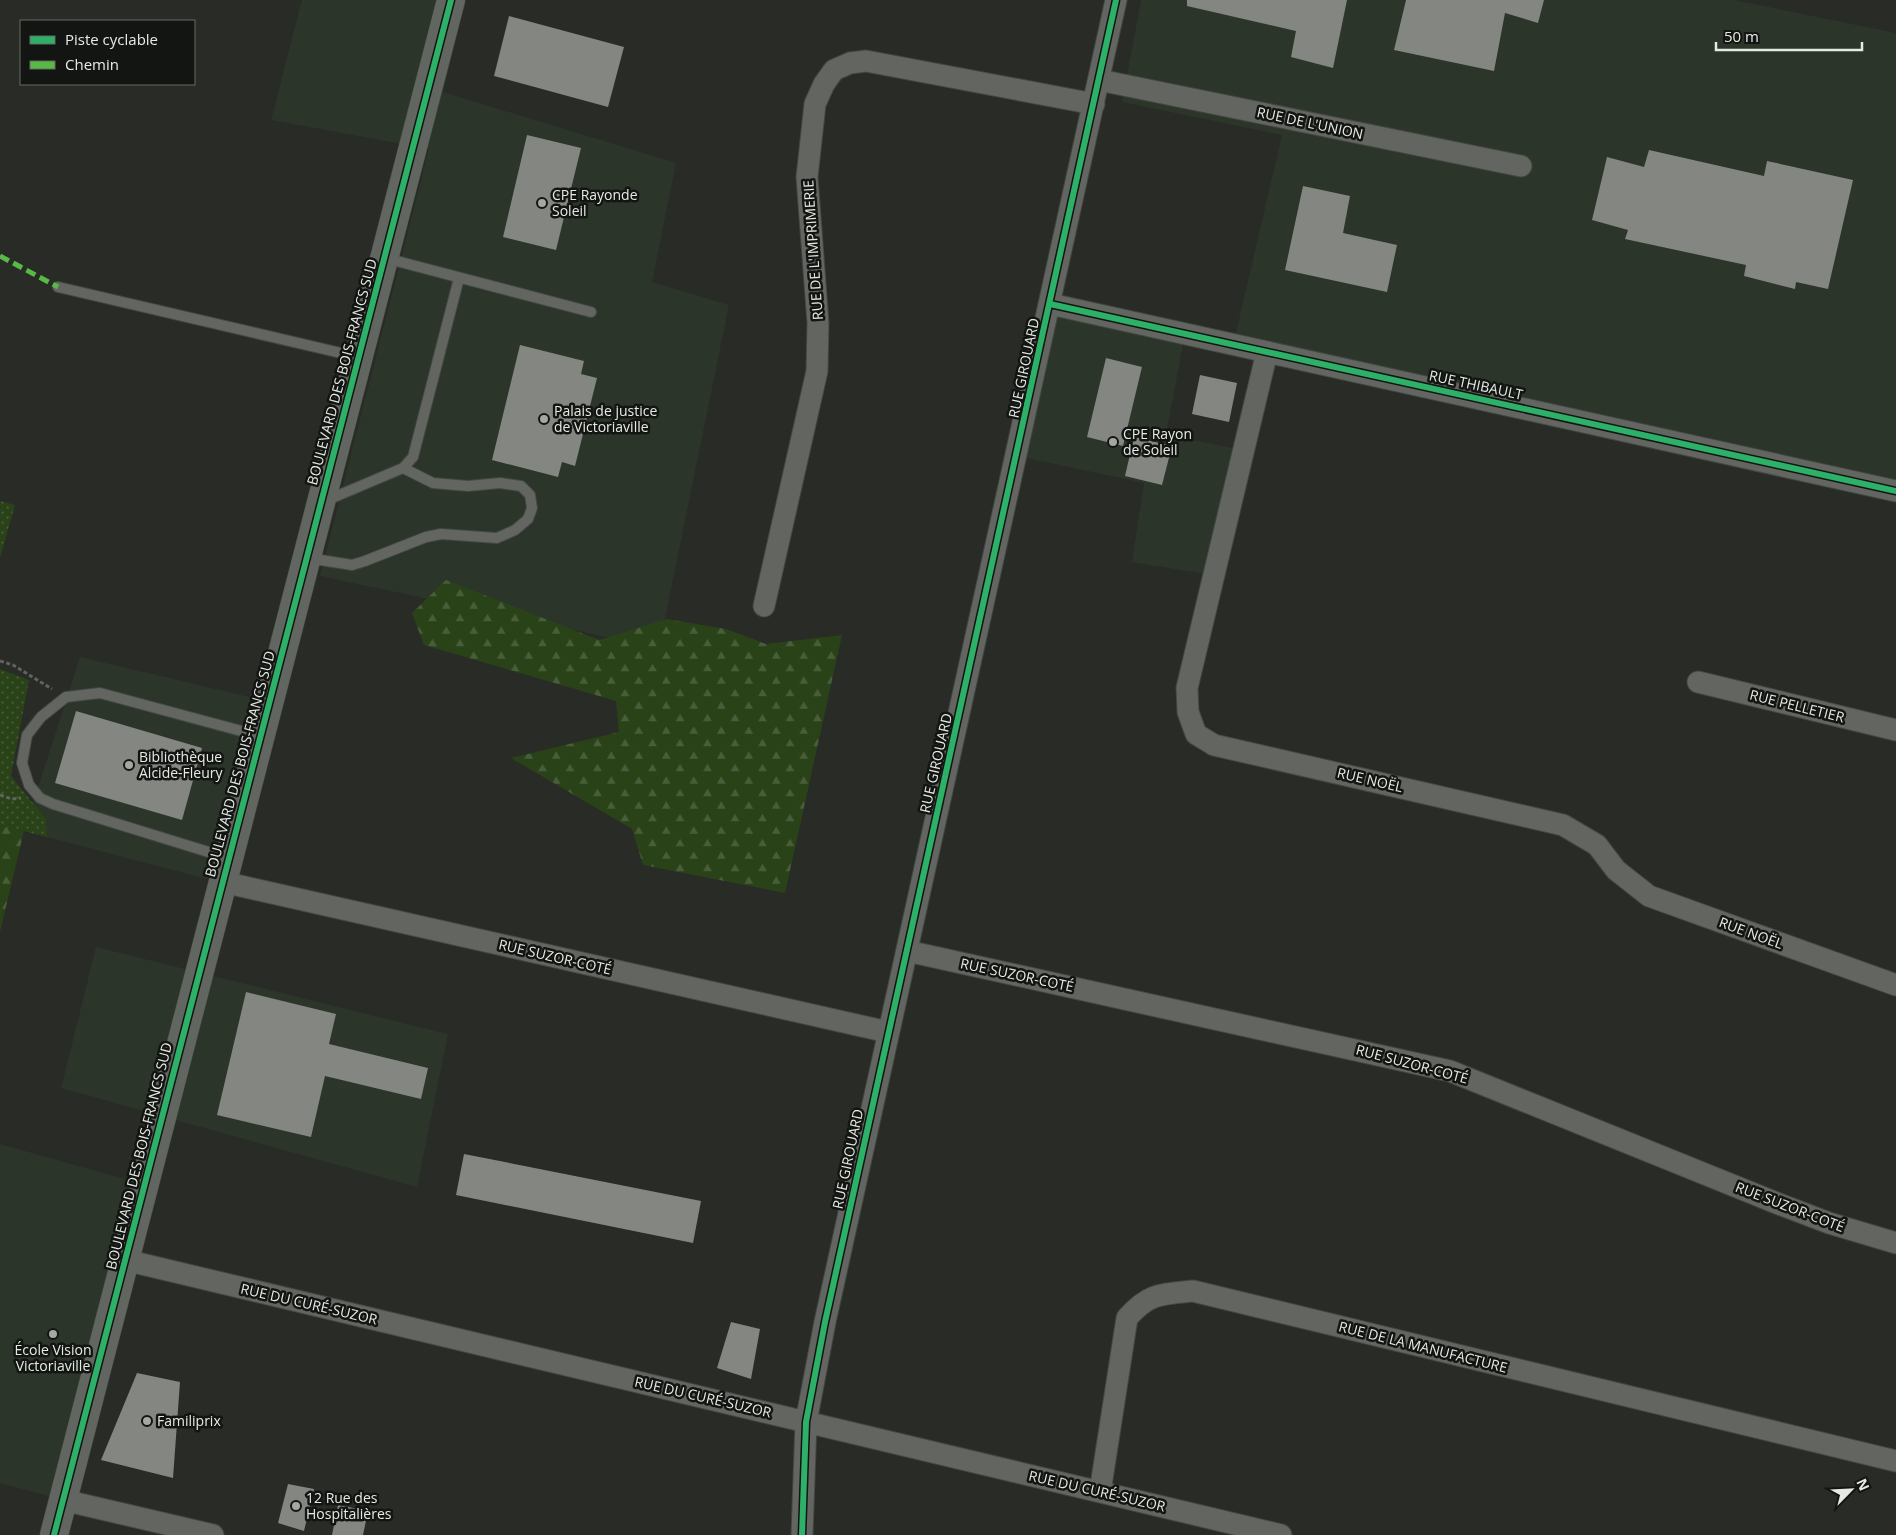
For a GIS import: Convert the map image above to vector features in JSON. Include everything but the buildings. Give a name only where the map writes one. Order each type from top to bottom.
[{"type":"street","name":"BOULEVARD DES BOIS-FRANCS SUD","points":[[54,1535],[451,0]]},
{"type":"street","name":"RUE GIROUARD","points":[[802,1535],[806,1422],[827,1312],[1116,0]]},
{"type":"street","name":"RUE DE L'IMPRIMERIE","points":[[764,606],[817,371],[818,323],[807,176],[815,104],[824,84],[834,70],[850,63],[866,61],[1094,104]]},
{"type":"street","name":"RUE DE L'UNION","points":[[1098,80],[1521,166]]},
{"type":"street","name":"RUE THIBAULT","points":[[1050,304],[1896,491]]},
{"type":"street","name":"RUE NOËL","points":[[1266,352],[1187,688],[1188,712],[1196,734],[1214,745],[1563,824],[1597,845],[1616,870],[1649,896],[1896,984]]},
{"type":"street","name":"RUE PELLETIER","points":[[1698,682],[1896,730]]},
{"type":"street","name":"RUE SUZOR-COTÉ","points":[[226,870],[888,1032]]},
{"type":"street","name":"RUE SUZOR-COTÉ","points":[[907,951],[1450,1071],[1779,1204],[1829,1223],[1896,1243]]},
{"type":"street","name":"RUE DU CURÉ-SUZOR","points":[[125,1260],[1281,1535]]},
{"type":"street","name":"RUE DE LA MANUFACTURE","points":[[1100,1492],[1127,1318],[1139,1306],[1159,1294],[1193,1291],[1896,1461]]},
{"type":"street","points":[[63,1500],[213,1535]]},
{"type":"lane","points":[[384,258],[592,312]]},
{"type":"lane","points":[[321,502],[403,468],[413,457],[459,278]]},
{"type":"lane","points":[[58,287],[359,357]]},
{"type":"lane","points":[[306,558],[352,564],[365,562],[426,537],[441,534],[497,538],[515,530],[528,520],[532,508],[530,495],[521,486],[500,483],[468,486],[433,483],[403,468]]},
{"type":"lane","points":[[226,870],[40,798],[29,785],[22,763],[27,735],[41,717],[66,698],[100,693],[261,736]]},
{"type":"path","points":[[0,661],[13,665],[66,698]]},
{"type":"shaded area","points":[[302,0],[465,0],[443,92],[676,163],[652,282],[729,305],[659,648],[320,576],[429,149],[271,120]]},
{"type":"shaded area","points":[[1141,0],[1734,0],[1896,33],[1896,490],[1233,345],[1282,135],[1122,102]]},
{"type":"shaded area","name":"CPE Rayon de Soleil","points":[[1050,304],[1185,334],[1166,435],[1244,450],[1218,576],[1132,562],[1144,483],[1017,456]]},
{"type":"shaded area","points":[[80,657],[258,699],[207,879],[24,831]]},
{"type":"shaded area","points":[[96,947],[448,1034],[417,1187],[61,1088]]},
{"type":"shaded area","name":"École Vision Victoriaville","points":[[0,1144],[146,1185],[63,1500],[0,1483]]},
{"type":"green space","points":[[0,501],[15,505],[0,558]]},
{"type":"green space","points":[[446,580],[599,640],[667,619],[726,629],[766,644],[842,635],[785,893],[643,865],[632,829],[511,758],[619,732],[616,701],[424,645],[412,613]]},
{"type":"green space","points":[[0,669],[29,680],[11,776],[46,819],[47,837],[0,825]]},
{"type":"green space","points":[[0,825],[24,831],[0,932]]},
{"type":"marked path","points":[[0,256],[58,287]]},
{"type":"cycle path","points":[[54,1535],[451,0]]},
{"type":"cycle path","points":[[802,1535],[806,1422],[825,1322],[1116,0]]},
{"type":"cycle path","points":[[1050,304],[1896,491]]},
{"type":"place","name":"CPE Rayonde Soleil","points":[[542,203]]},
{"type":"place","name":"Palais de justice de Victoriaville","points":[[544,419]]},
{"type":"place","name":"CPE Rayon de Soleil","points":[[1113,442]]},
{"type":"place","name":"Bibliothèque Alcide-Fleury","points":[[129,765]]},
{"type":"place","name":"École Vision Victoriaville","points":[[53,1334]]},
{"type":"place","name":"Familiprix","points":[[147,1421]]},
{"type":"place","name":"12 Rue des Hospitalières","points":[[296,1506]]}]
